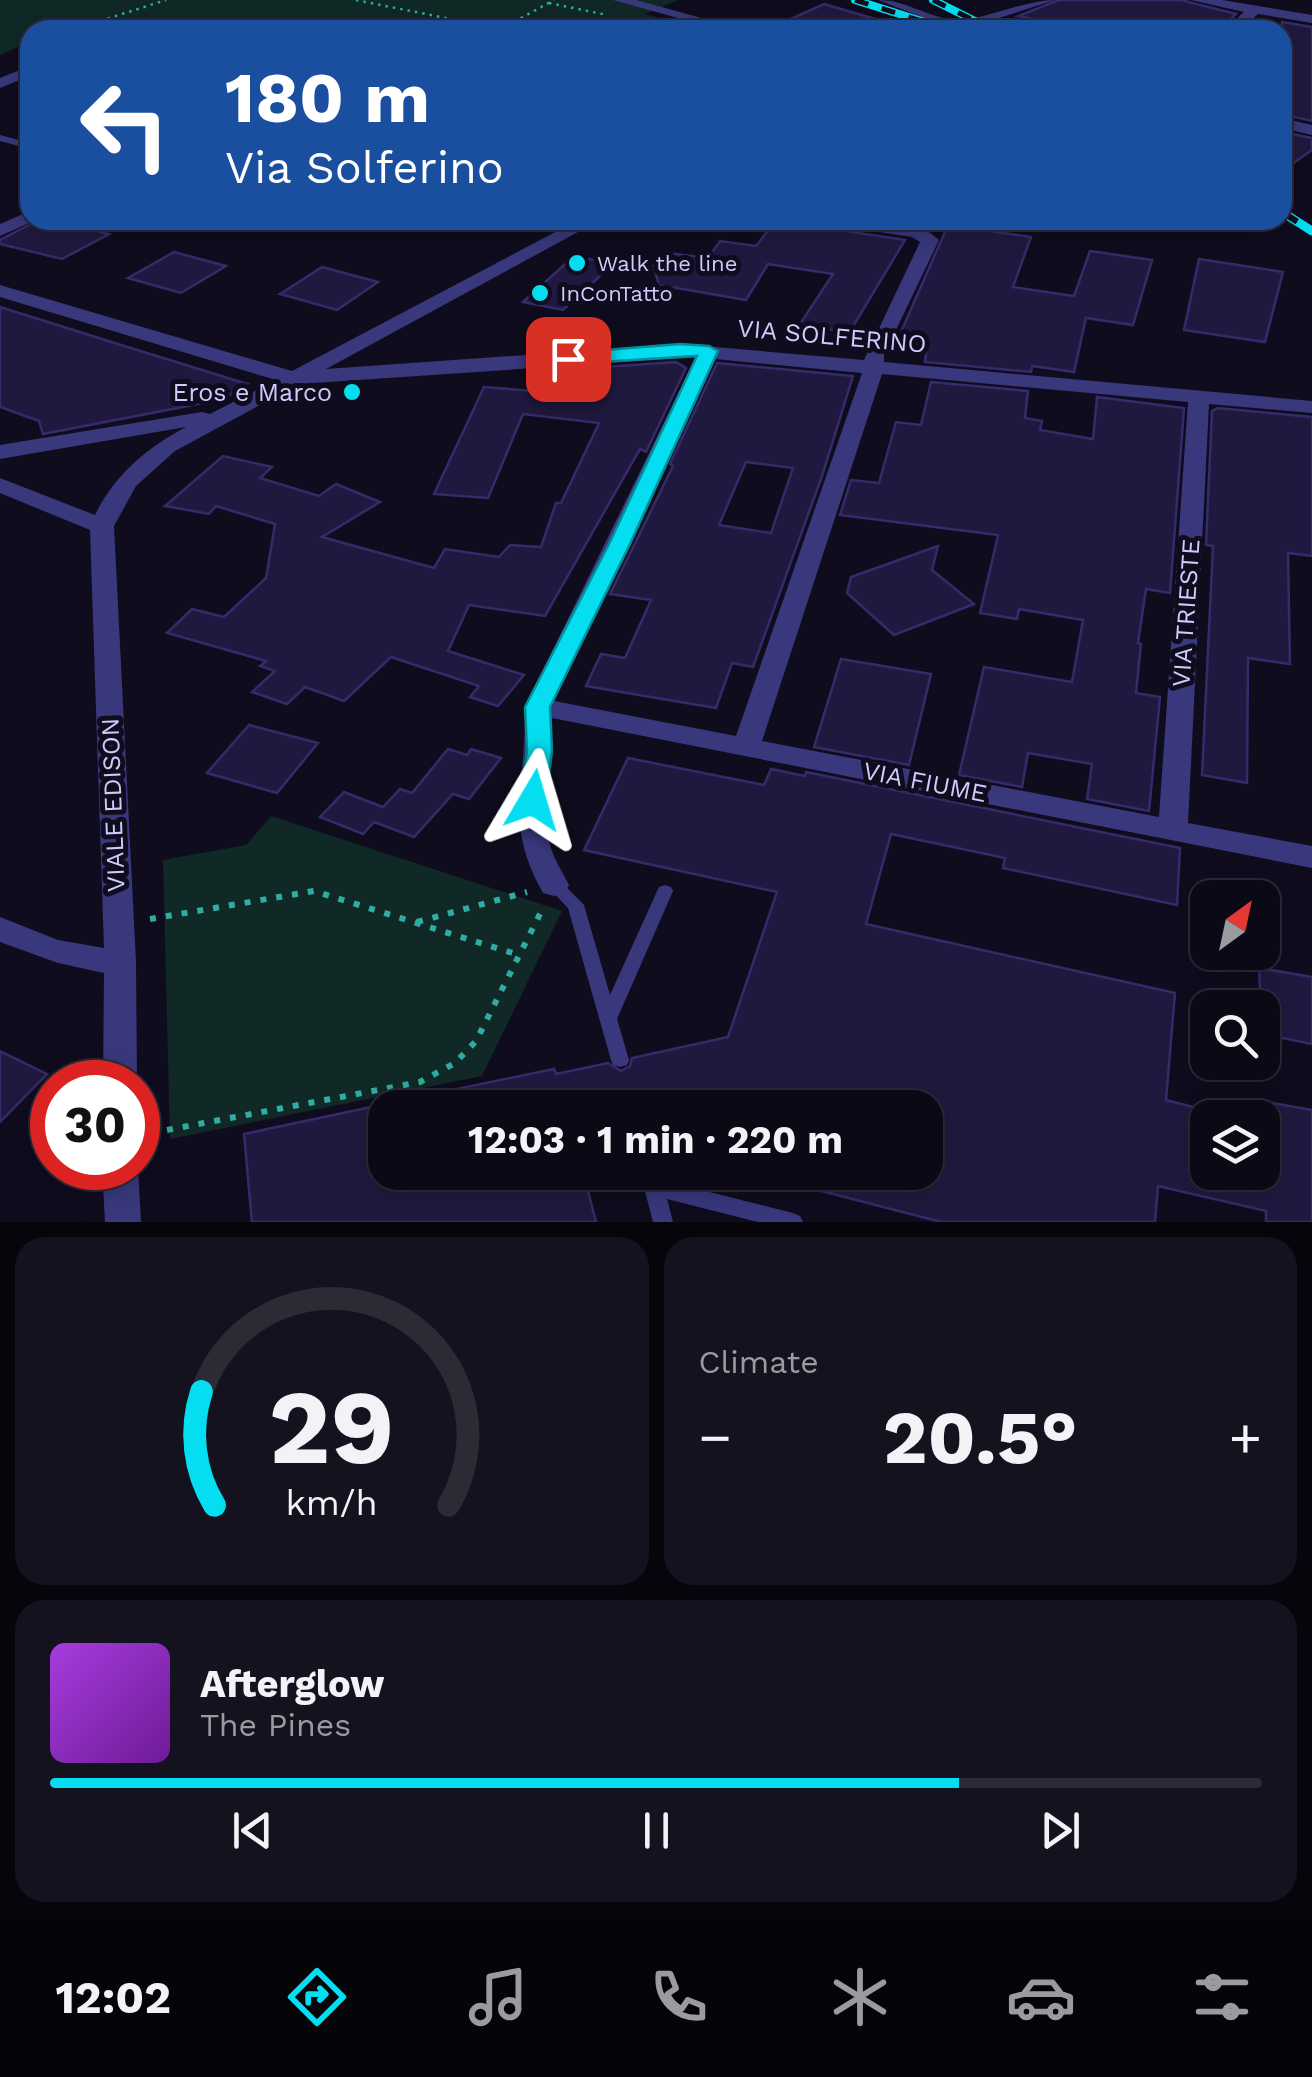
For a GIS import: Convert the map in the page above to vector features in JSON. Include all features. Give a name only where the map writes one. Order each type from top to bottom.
[{"type":"street","points":[[620,0],[699,20]]},
{"type":"street","points":[[974,20],[1048,0]]},
{"type":"street","points":[[1198,0],[1312,20]]},
{"type":"street","points":[[889,1],[935,20]]},
{"type":"street","points":[[1242,20],[1254,10]]},
{"type":"street","points":[[0,485],[102,526],[110,503],[129,476],[167,446],[573,230]]},
{"type":"street","points":[[746,748],[874,368],[874,355],[930,240],[890,230]]},
{"type":"street","name":"VIA SOLFERINO","points":[[0,291],[294,378],[680,350],[1312,407]]},
{"type":"street","points":[[554,885],[536,848],[531,820],[540,750],[538,707],[620,544],[709,351]]},
{"type":"street","name":"VIA TRIESTE","points":[[1173,830],[1199,397]]},
{"type":"street","points":[[0,452],[222,415]]},
{"type":"street","name":"VIALE EDISON","points":[[102,526],[120,962],[120,1060]]},
{"type":"street","name":"VIA FIUME","points":[[538,707],[1312,857]]},
{"type":"street","points":[[0,929],[40,948],[85,960],[120,962]]},
{"type":"street","points":[[121,1190],[123,1222]]},
{"type":"lane","points":[[554,885],[576,905],[620,1060]]},
{"type":"lane","points":[[609,1018],[665,891]]},
{"type":"lane","points":[[655,1190],[663,1222]]},
{"type":"lane","points":[[686,1190],[794,1222]]},
{"type":"path","points":[[103,20],[166,0]]},
{"type":"path","points":[[356,0],[451,20]]},
{"type":"path","points":[[517,20],[552,1],[616,16],[608,20]]},
{"type":"path","points":[[415,922],[554,885]]},
{"type":"path","points":[[167,1130],[420,1082],[455,1063],[476,1041],[554,885]]},
{"type":"path","points":[[117,925],[314,891],[519,955]]},
{"type":"green space","points":[[0,0],[679,0],[645,14],[668,20],[20,20],[20,46],[0,55]]},
{"type":"green space","points":[[271,816],[562,911],[482,1076],[413,1090],[368,1090],[368,1099],[170,1139],[163,860],[246,845]]},
{"type":"building","points":[[1059,0],[1181,0],[1236,14],[1230,20],[1039,20],[1018,16]]},
{"type":"building","points":[[824,4],[879,20],[788,20]]},
{"type":"building","points":[[1292,24],[1312,27],[1312,121],[1292,116]]},
{"type":"building","points":[[1292,134],[1312,138],[1312,150],[1292,164]]},
{"type":"building","points":[[20,230],[95,230],[109,234],[62,259],[0,244],[0,240]]},
{"type":"building","points":[[768,230],[839,230],[905,240],[849,333],[800,324],[833,274],[768,264],[746,300],[659,285],[653,264],[668,253],[708,258],[720,241],[756,246]]},
{"type":"building","points":[[946,230],[983,230],[1031,237],[1013,287],[1074,296],[1090,251],[1152,260],[1133,325],[1086,318],[1074,372],[1032,366],[1031,372],[925,362],[927,346],[897,341]]},
{"type":"building","points":[[174,252],[226,266],[181,293],[128,278]]},
{"type":"building","points":[[574,256],[613,264],[563,310],[523,302]]},
{"type":"building","points":[[1199,259],[1283,272],[1265,342],[1184,330]]},
{"type":"building","points":[[322,267],[378,282],[337,310],[280,294]]},
{"type":"building","points":[[0,307],[247,384],[224,399],[43,434],[39,421],[0,407]]},
{"type":"building","points":[[676,362],[686,368],[646,452],[640,449],[545,616],[469,605],[448,651],[524,675],[498,706],[470,697],[479,686],[391,657],[344,701],[305,687],[287,704],[252,692],[275,671],[260,666],[266,661],[167,633],[192,609],[224,617],[266,578],[275,524],[216,506],[209,514],[165,506],[223,456],[272,467],[260,478],[319,496],[336,484],[380,502],[322,537],[434,568],[445,549],[499,557],[510,545],[541,547],[556,503],[561,503],[599,423],[523,414],[488,498],[434,494],[484,387],[572,394],[577,369]]},
{"type":"building","points":[[717,363],[853,376],[822,476],[753,667],[732,663],[716,708],[586,686],[601,654],[625,658],[651,600],[610,594],[673,466],[670,464]],"holes":[[[746,462],[793,468],[771,533],[719,525]]]},
{"type":"building","points":[[931,382],[1028,391],[1025,418],[1042,421],[1040,430],[1093,439],[1097,397],[1184,408],[1170,593],[1146,589],[1138,643],[1141,644],[1136,693],[1160,697],[1149,811],[1087,799],[1092,764],[1028,753],[1022,787],[959,775],[984,667],[1072,682],[1083,620],[1019,609],[1017,619],[980,613],[998,535],[840,515],[851,480],[879,483],[896,422],[921,425]]},
{"type":"building","points":[[1218,408],[1312,417],[1312,556],[1288,553],[1290,664],[1248,658],[1247,783],[1202,775],[1213,546],[1206,545],[1212,411]]},
{"type":"building","points":[[938,546],[932,570],[974,604],[894,635],[847,593],[851,577]]},
{"type":"building","points":[[841,659],[931,674],[909,765],[814,747]]},
{"type":"building","points":[[249,725],[318,743],[277,793],[207,773]]},
{"type":"building","points":[[448,749],[467,755],[471,749],[501,758],[469,799],[453,794],[414,837],[374,822],[363,834],[320,817],[344,792],[383,807],[400,789],[412,793]]},
{"type":"building","points":[[628,758],[764,785],[771,769],[805,776],[806,772],[1180,848],[1177,905],[1003,868],[1005,858],[891,834],[866,924],[1175,993],[1166,1100],[1190,1106],[1190,1190],[1280,1190],[1280,1104],[1312,1110],[1312,1222],[1266,1222],[1266,1211],[1158,1186],[1155,1222],[941,1222],[818,1190],[943,1190],[943,1090],[452,1090],[554,1069],[556,1074],[608,1063],[621,1071],[630,1066],[632,1058],[728,1037],[777,892],[584,850]]},
{"type":"building","points":[[1259,970],[1312,977],[1312,1044],[1280,1038],[1280,990],[1260,990]]},
{"type":"building","points":[[0,1051],[30,1066],[30,1091],[0,1122]]},
{"type":"building","points":[[368,1108],[368,1190],[588,1190],[596,1222],[252,1222],[244,1134]]},
{"type":"railway","points":[[855,0],[918,20]]},
{"type":"railway","points":[[933,0],[973,20]]},
{"type":"railway","points":[[1292,218],[1312,231]]},
{"type":"place","name":"Walk the line","points":[[577,263]]},
{"type":"place","name":"InConTatto","points":[[540,293]]},
{"type":"place","name":"Eros e Marco","points":[[352,392]]},
{"type":"route","points":[[533,800],[540,750],[538,707],[620,544],[709,351],[568,359]]}]
